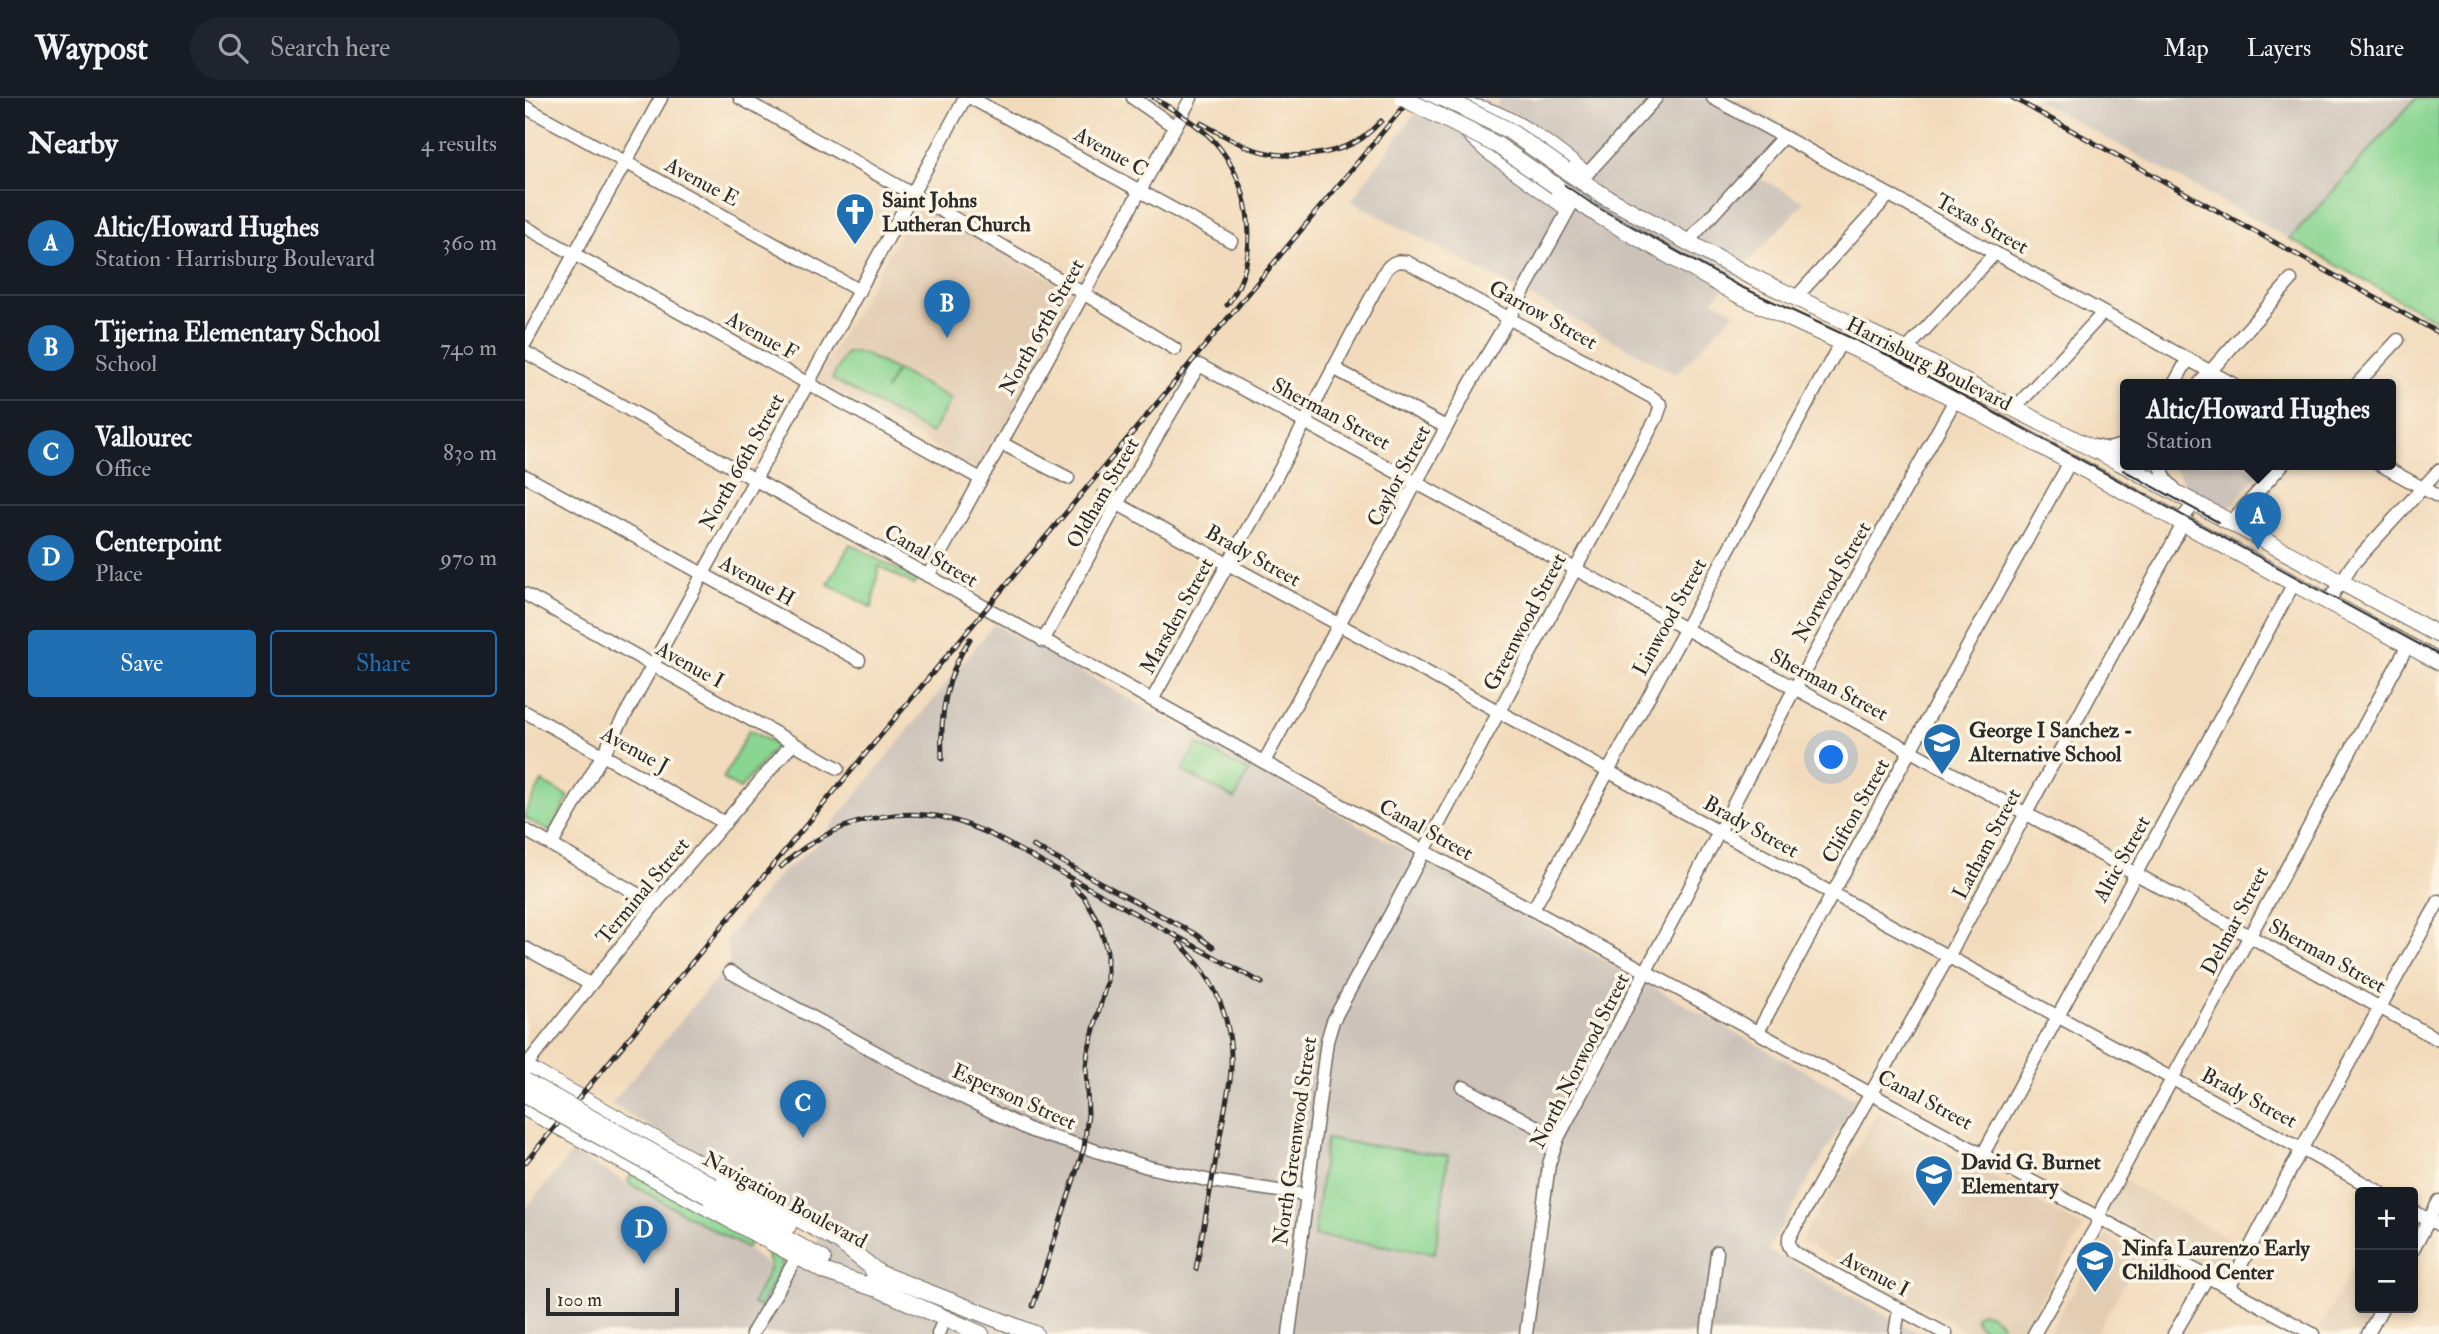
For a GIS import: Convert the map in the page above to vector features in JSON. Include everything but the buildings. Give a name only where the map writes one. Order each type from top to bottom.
[{"type":"main road","name":"Harrisburg Boulevard","points":[[1403,98],[1497,145],[1598,215],[1735,293],[1901,370],[2439,662]]},
{"type":"main road","points":[[1409,98],[1453,121],[1487,150],[1604,231],[1735,303],[1776,321],[1840,342]]},
{"type":"main road","points":[[1425,98],[1484,110],[1522,129],[1586,175],[1693,236],[1906,350]]},
{"type":"main road","name":"Harrisburg Boulevard","points":[[1443,98],[1508,130],[1604,196],[1744,274],[1906,350],[2120,463]]},
{"type":"main road","points":[[1471,135],[1484,110]]},
{"type":"main road","name":"Harrisburg Boulevard","points":[[2134,470],[2439,635]]},
{"type":"main road","points":[[525,1067],[840,1242],[877,1281]]},
{"type":"main road","name":"Navigation Boulevard","points":[[525,1082],[711,1191]]},
{"type":"main road","name":"Navigation Boulevard","points":[[525,1095],[877,1281],[941,1326],[981,1334]]},
{"type":"main road","points":[[525,1108],[826,1272],[877,1281]]},
{"type":"main road","name":"Navigation Boulevard","points":[[877,1281],[946,1300],[1035,1334]]},
{"type":"main road","points":[[941,1326],[946,1300]]},
{"type":"street","points":[[525,343],[661,98]]},
{"type":"street","points":[[740,98],[913,193],[1084,292],[1175,349]]},
{"type":"street","name":"North 66th Street","points":[[552,844],[965,98]]},
{"type":"street","name":"Avenue C","points":[[971,98],[1231,241]]},
{"type":"street","points":[[1133,98],[1175,127]]},
{"type":"street","name":"North 65th Street","points":[[928,576],[1191,98]]},
{"type":"street","points":[[1586,175],[1656,98]]},
{"type":"street","name":"Texas Street","points":[[1713,98],[2224,379]]},
{"type":"street","name":"Avenue E","points":[[525,107],[860,291]]},
{"type":"street","points":[[1693,236],[1783,137]]},
{"type":"street","points":[[1800,293],[1889,194]]},
{"type":"street","name":"Caylor Street","points":[[1264,762],[1446,427],[1569,209]]},
{"type":"street","name":"Avenue F","points":[[525,227],[981,479]]},
{"type":"street","points":[[1906,350],[1995,253]]},
{"type":"street","name":"Garrow Street","points":[[1399,260],[1653,398],[1661,405],[1659,410]]},
{"type":"street","name":"Marsden Street","points":[[1152,700],[1228,565],[1385,271],[1399,260]]},
{"type":"street","points":[[2203,379],[2291,280]]},
{"type":"street","points":[[2014,409],[2103,313]]},
{"type":"street","points":[[2362,379],[2398,340]]},
{"type":"street","name":"Linwood Street","points":[[1533,910],[1840,342]]},
{"type":"street","name":"Canal Street","points":[[525,352],[1424,851],[2310,1333]]},
{"type":"street","points":[[2177,379],[2188,359]]},
{"type":"street","name":"Sherman Street","points":[[1199,365],[2439,1040]]},
{"type":"street","name":"Oldham Street","points":[[1043,641],[1117,504],[1199,365]]},
{"type":"street","points":[[1333,368],[1446,427]]},
{"type":"street","name":"Norwood Street","points":[[1647,971],[1794,689],[1955,400]]},
{"type":"street","name":"Greenwood Street","points":[[1424,851],[1659,410]]},
{"type":"street","points":[[1001,443],[1068,478]]},
{"type":"street","points":[[2086,445],[2109,449],[2120,446]]},
{"type":"street","name":"Clifton Street","points":[[1758,1032],[2070,462]]},
{"type":"street","points":[[2162,470],[2166,480],[2189,499]]},
{"type":"street","points":[[2231,522],[2278,470]]},
{"type":"street","points":[[2390,470],[2439,497]]},
{"type":"street","points":[[2328,602],[2340,581],[2439,470]]},
{"type":"street","name":"Avenue H","points":[[525,476],[859,660]]},
{"type":"street","name":"Brady Street","points":[[1103,496],[2371,1187]]},
{"type":"street","name":"Latham Street","points":[[1789,1245],[1792,1231],[1948,957],[2183,524],[2189,499]]},
{"type":"street","name":"Altic Street","points":[[1983,1154],[2294,583]]},
{"type":"street","name":"Avenue I","points":[[525,594],[838,768]]},
{"type":"street","name":"Delmar Street","points":[[2034,1334],[2096,1227],[2249,935],[2408,645]]},
{"type":"street","name":"Avenue J","points":[[525,712],[725,824]]},
{"type":"street","name":"Terminal Street","points":[[525,1067],[655,904],[793,743]]},
{"type":"street","points":[[525,830],[655,904]]},
{"type":"street","name":"North Greenwood Street","points":[[1289,1334],[1327,1041],[1333,1021],[1424,851]]},
{"type":"street","points":[[2229,1288],[2302,1148],[2439,901]]},
{"type":"street","points":[[525,948],[590,984]]},
{"type":"street","name":"North Norwood Street","points":[[1526,1334],[1549,1164],[1558,1138],[1647,971]]},
{"type":"street","name":"Esperson Street","points":[[730,972],[923,1078],[1032,1131],[1148,1167],[1211,1181],[1306,1195]]},
{"type":"street","points":[[1463,1087],[1558,1138]]},
{"type":"street","points":[[2418,1244],[2434,1223],[2439,1201]]},
{"type":"street","points":[[2418,1214],[2434,1223]]},
{"type":"street","name":"Avenue I","points":[[1789,1245],[1793,1251],[1946,1334]]},
{"type":"street","points":[[1707,1334],[1717,1252]]},
{"type":"street","points":[[752,1334],[797,1257]]},
{"type":"street","points":[[2174,1334],[2208,1276]]},
{"type":"street","points":[[1895,1334],[1899,1309]]},
{"type":"street","points":[[2368,1334],[2379,1313]]},
{"type":"shaded area","points":[[1426,98],[1481,98],[1496,106],[1502,98],[1733,98],[1796,134],[1758,177],[1804,202],[1713,300],[1735,312],[1676,374],[1351,201]]},
{"type":"shaded area","points":[[2033,98],[2416,98],[2290,239]]},
{"type":"shaded area","points":[[918,202],[1076,294],[981,472],[816,381]]},
{"type":"shaded area","points":[[2175,470],[2261,470],[2227,511],[2188,489]]},
{"type":"shaded area","points":[[994,624],[1856,1099],[1768,1250],[1907,1327],[1926,1334],[525,1334],[525,1209],[572,1153],[746,1248],[770,1267],[753,1303],[779,1272],[783,1260],[797,1267],[824,1229],[611,1104],[730,962],[726,940],[781,873],[815,846]]},
{"type":"shaded area","name":"David G. Burnet Elementary","points":[[1878,1112],[2083,1228],[2020,1334],[1973,1334],[1801,1241]]},
{"type":"shaded area","points":[[2122,1180],[2246,1248],[2228,1280],[2104,1212]]},
{"type":"shaded area","name":"Ninfa Laurenzo Early Childhood Center","points":[[2107,1235],[2142,1254],[2095,1334],[2048,1334]]},
{"type":"shaded area","points":[[2355,1263],[2355,1313],[2375,1313],[2364,1334],[2328,1334],[2319,1329]]},
{"type":"green space","points":[[2416,98],[2439,98],[2439,322],[2290,239]]},
{"type":"green space","points":[[846,353],[862,353],[896,370],[885,391],[897,370],[951,399],[931,434],[832,379]]},
{"type":"green space","points":[[850,544],[917,580],[914,585],[879,566],[872,608],[828,584]]},
{"type":"green space","points":[[749,730],[777,745],[740,789],[723,779]]},
{"type":"green space","points":[[1197,744],[1249,772],[1235,799],[1183,771]]},
{"type":"green space","points":[[542,782],[569,797],[550,832],[525,818],[525,812]]},
{"type":"green space","points":[[1326,1139],[1448,1156],[1435,1253],[1314,1236]]},
{"type":"green space","points":[[633,1173],[750,1238],[748,1246],[746,1248],[630,1184],[628,1180]]},
{"type":"green space","points":[[766,1251],[783,1260],[759,1307],[753,1304],[770,1268]]},
{"type":"green space","points":[[1980,1312],[1991,1315],[2001,1323],[2000,1327],[1993,1330],[1981,1327],[1975,1317]]},
{"type":"tram line","points":[[1414,98],[1500,141],[1597,207],[1737,285],[1892,357],[2439,655]]},
{"type":"tram line","points":[[2123,470],[2218,522]]},
{"type":"railway","points":[[1154,98],[1212,139],[1231,164],[1239,184],[1249,225],[1248,247],[1238,287],[1227,305]]},
{"type":"railway","points":[[525,1163],[1411,98]]},
{"type":"railway","points":[[2013,98],[2439,333]]},
{"type":"railway","points":[[1201,123],[1263,152],[1306,155],[1348,145],[1361,139],[1381,121]]},
{"type":"railway","points":[[942,759],[946,697],[955,667],[970,639]]},
{"type":"railway","points":[[781,867],[814,841],[853,824],[894,815],[943,817],[992,835],[1262,983]]},
{"type":"railway","points":[[1033,846],[1195,934],[1213,947]]},
{"type":"railway","points":[[1033,1306],[1084,1148],[1088,1114],[1088,1051],[1107,981],[1107,951],[1099,923],[1084,897],[1071,884]]},
{"type":"railway","points":[[1179,943],[1193,957],[1214,989],[1227,1023],[1231,1061],[1230,1081],[1196,1269]]},
{"type":"place","name":"Saint Johns Lutheran Church","points":[[855,246]]},
{"type":"place","name":"Tijerina Elementary School","points":[[947,338]]},
{"type":"place","name":"Altic/Howard Hughes","points":[[2258,550]]},
{"type":"place","name":"George I Sanchez - Alternative School","points":[[1942,776]]},
{"type":"place","name":"Vallourec","points":[[803,1138]]},
{"type":"place","name":"David G. Burnet Elementary","points":[[1934,1208]]},
{"type":"place","name":"Centerpoint","points":[[644,1264]]},
{"type":"place","name":"Ninfa Laurenzo Early Childhood Center","points":[[2095,1294]]}]
